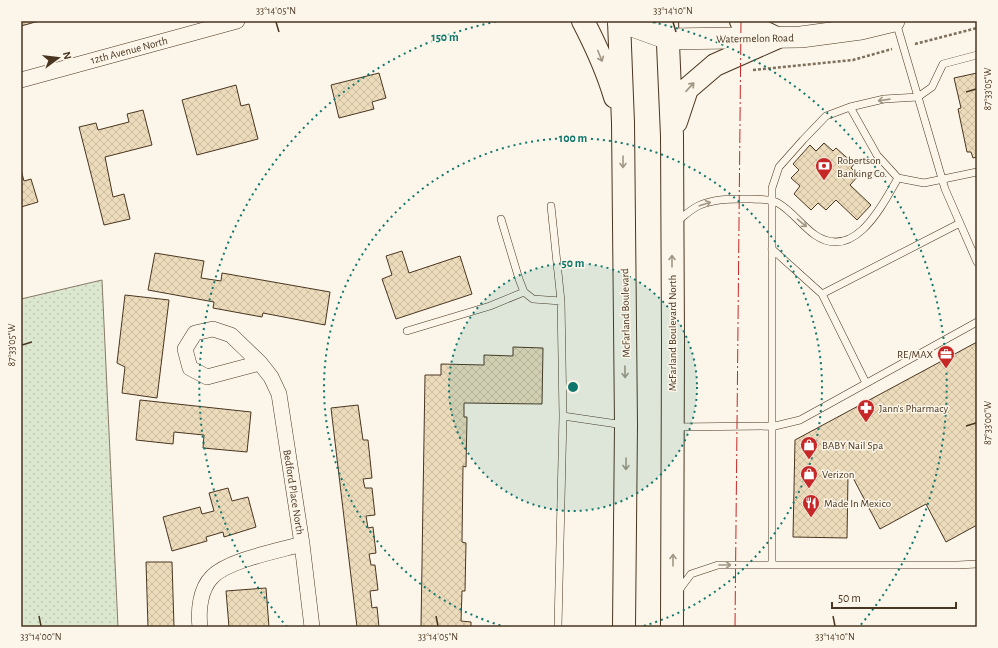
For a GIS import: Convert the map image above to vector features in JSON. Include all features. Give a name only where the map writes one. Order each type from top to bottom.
[{"type":"highway","points":[[583,21],[597,47],[609,77],[623,123]]},
{"type":"highway","name":"McFarland Boulevard","points":[[619,21],[623,123],[626,425],[624,604]]},
{"type":"highway","points":[[741,21],[776,38]]},
{"type":"highway","name":"McFarland Boulevard North","points":[[667,30],[672,136],[672,627]]},
{"type":"highway","points":[[672,136],[687,89],[715,65],[776,38]]},
{"type":"highway","points":[[624,604],[624,627]]},
{"type":"highway","points":[[624,604],[628,627]]},
{"type":"main road","name":"Watermelon Road","points":[[619,21],[667,30],[776,38],[827,34],[861,29],[895,21]]},
{"type":"street","name":"12th Avenue North","points":[[21,80],[237,21]]},
{"type":"street","name":"Bedford Place North","points":[[260,363],[207,377],[190,368],[185,349],[195,333],[213,329],[231,335],[260,363],[271,377],[279,394],[302,544],[312,627]]},
{"type":"street","points":[[200,627],[199,616],[201,595],[211,577],[227,567],[302,544]]},
{"type":"lane","points":[[895,21],[942,180],[977,262]]},
{"type":"lane","points":[[772,564],[772,188],[779,167],[826,116],[850,107],[884,99],[918,97],[932,88],[943,64],[977,55]]},
{"type":"lane","points":[[850,107],[877,155],[898,178],[924,183],[977,172]]},
{"type":"lane","points":[[672,225],[698,206],[722,199],[772,200],[780,204],[816,235],[829,241],[844,240],[861,232],[877,215],[898,178]]},
{"type":"lane","points":[[551,206],[561,301],[563,416],[558,627]]},
{"type":"lane","points":[[501,219],[524,292],[533,299],[561,301]]},
{"type":"lane","points":[[822,294],[960,223]]},
{"type":"lane","points":[[772,249],[822,294],[866,384]]},
{"type":"lane","points":[[407,331],[490,306],[524,292]]},
{"type":"lane","points":[[672,426],[772,426],[800,420],[977,322]]},
{"type":"lane","points":[[563,416],[626,425]]},
{"type":"lane","points":[[672,599],[692,574],[718,564],[977,564]]},
{"type":"path","points":[[750,70],[853,60],[977,28]]},
{"type":"green space","points":[[102,280],[118,627],[21,627],[21,299]]},
{"type":"building","points":[[21,21],[39,21],[21,26]]},
{"type":"building","points":[[379,73],[386,98],[372,102],[374,109],[339,118],[331,85]]},
{"type":"building","points":[[977,73],[977,157],[973,158],[971,152],[967,152],[958,109],[961,108],[954,78]]},
{"type":"building","points":[[236,85],[241,106],[249,104],[258,139],[197,155],[182,100]]},
{"type":"building","points":[[143,110],[152,145],[105,157],[113,197],[124,194],[130,219],[104,225],[79,127],[96,123],[98,130],[129,122],[127,114]]},
{"type":"building","name":"Robertson Banking Co.","points":[[824,143],[833,151],[836,148],[854,164],[851,168],[859,175],[850,185],[871,205],[857,220],[836,200],[826,210],[818,203],[811,210],[794,194],[800,186],[791,178],[799,170],[793,164],[810,145],[816,151]]},
{"type":"building","points":[[21,170],[24,181],[31,179],[38,202],[21,207]]},
{"type":"building","points":[[402,251],[409,273],[460,256],[472,294],[396,319],[382,279],[392,275],[386,256]]},
{"type":"building","points":[[155,253],[204,261],[201,278],[221,281],[222,273],[330,292],[325,325],[263,313],[262,317],[213,308],[214,302],[148,290]]},
{"type":"building","points":[[125,295],[169,300],[157,398],[122,393],[125,367],[117,363]]},
{"type":"building","points":[[977,342],[977,525],[946,542],[926,504],[880,529],[851,474],[848,476],[847,538],[793,537],[795,440]]},
{"type":"building","points":[[513,347],[543,348],[542,404],[464,403],[464,417],[467,417],[466,467],[463,466],[462,542],[466,543],[465,591],[462,591],[461,621],[471,622],[471,627],[421,627],[425,375],[441,375],[441,364],[484,365],[484,355],[513,356]]},
{"type":"building","points":[[140,400],[251,412],[247,452],[203,448],[204,435],[174,432],[173,444],[136,440]]},
{"type":"building","points":[[358,405],[363,440],[368,440],[372,478],[363,479],[365,488],[372,488],[375,515],[366,516],[368,528],[373,527],[376,553],[369,554],[371,565],[375,565],[378,590],[370,591],[372,608],[377,607],[379,627],[357,627],[331,408]]},
{"type":"building","points":[[228,488],[232,501],[248,497],[256,527],[224,537],[223,532],[206,537],[207,541],[172,551],[163,517],[200,507],[202,514],[214,511],[209,493]]},
{"type":"building","points":[[146,562],[172,562],[174,627],[148,627]]},
{"type":"building","points":[[266,588],[269,627],[229,627],[226,591]]},
{"type":"power","points":[[735,627],[741,21]]},
{"type":"place","name":"Robertson Banking Co.","points":[[824,181]]},
{"type":"place","name":"RE/MAX","points":[[946,369]]},
{"type":"place","name":"Jann's Pharmacy","points":[[866,423]]},
{"type":"place","name":"BABY Nail Spa","points":[[809,460]]},
{"type":"place","name":"Verizon","points":[[809,489]]},
{"type":"place","name":"Made In Mexico","points":[[811,518]]}]
